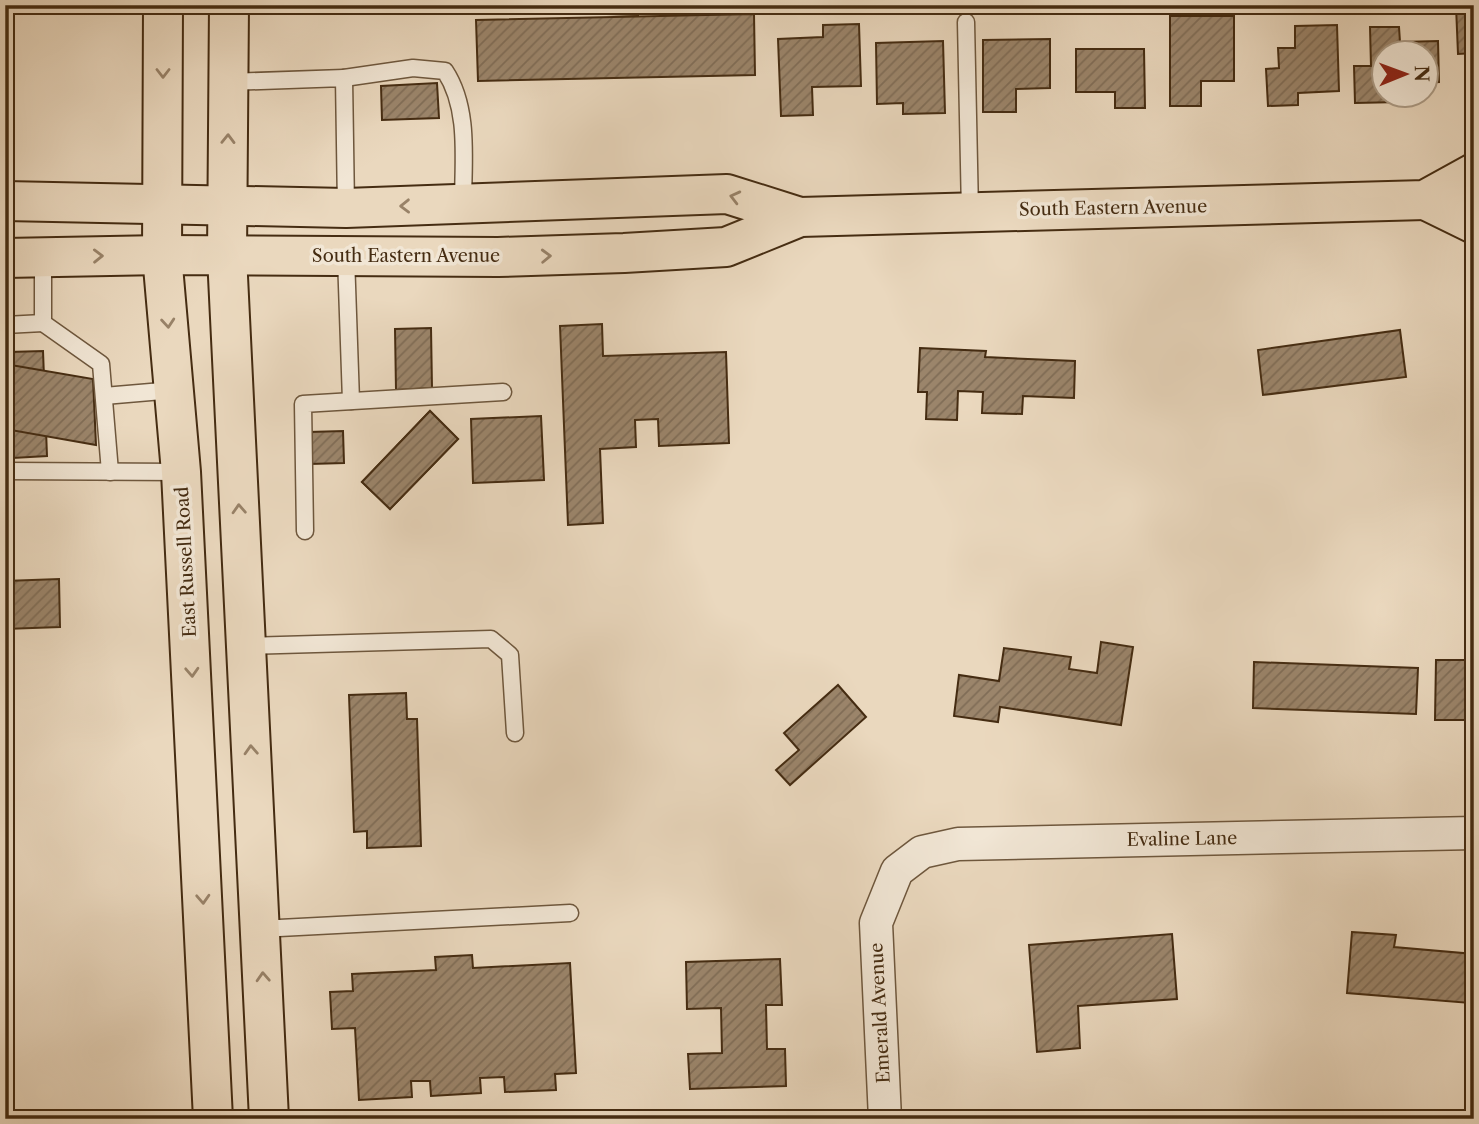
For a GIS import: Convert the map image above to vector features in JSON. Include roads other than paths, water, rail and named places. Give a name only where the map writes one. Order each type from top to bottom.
[{"type":"main road","name":"East Russell Road","points":[[163,5],[162,255],[181,471],[213,1119]]},
{"type":"main road","points":[[229,5],[227,256],[270,1119]]},
{"type":"main road","name":"South Eastern Avenue","points":[[5,201],[346,208],[727,194],[800,217],[1425,200],[1474,173]]},
{"type":"main road","name":"South Eastern Avenue","points":[[1425,200],[1474,224]]},
{"type":"main road","name":"South Eastern Avenue","points":[[5,258],[162,255],[498,257],[726,247],[800,217]]},
{"type":"main road","points":[[209,1027],[265,1027]]},
{"type":"street","name":"Evaline Lane","points":[[897,871],[922,852],[958,844],[1474,833]]},
{"type":"street","name":"Emerald Avenue","points":[[885,1119],[876,923],[897,871]]},
{"type":"lane","points":[[966,22],[970,212]]},
{"type":"lane","points":[[229,82],[344,78],[413,68],[445,71],[456,88],[463,130],[463,205]]},
{"type":"lane","points":[[344,78],[346,208]]},
{"type":"lane","points":[[346,257],[351,401]]},
{"type":"lane","points":[[43,258],[43,323]]},
{"type":"lane","points":[[5,325],[43,323],[102,364],[110,472]]},
{"type":"lane","points":[[104,396],[174,390]]},
{"type":"lane","points":[[306,531],[303,404],[503,392]]},
{"type":"lane","points":[[5,471],[181,471]]},
{"type":"lane","points":[[246,646],[491,639],[510,654],[515,733]]},
{"type":"lane","points":[[260,929],[570,913]]}]
